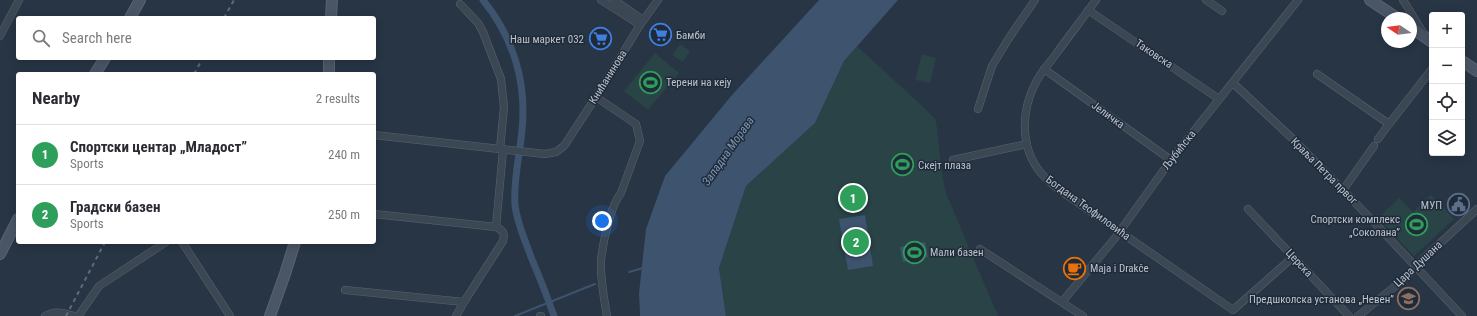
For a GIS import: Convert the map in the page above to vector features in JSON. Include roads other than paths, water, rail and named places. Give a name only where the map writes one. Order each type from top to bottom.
[{"type":"main road","points":[[131,16],[140,0]]},
{"type":"main road","points":[[331,16],[332,0]]},
{"type":"main road","points":[[1370,0],[1388,12]]},
{"type":"main road","points":[[1417,31],[1429,40]]},
{"type":"main road","points":[[96,72],[104,60]]},
{"type":"main road","points":[[329,60],[329,72]]},
{"type":"main road","points":[[1465,63],[1477,71]]},
{"type":"main road","points":[[1,248],[16,222]]},
{"type":"main road","points":[[270,316],[294,244]]},
{"type":"street","points":[[0,36],[19,0]]},
{"type":"street","points":[[601,0],[642,23]]},
{"type":"street","points":[[614,0],[642,23]]},
{"type":"street","name":"Книћанинова","points":[[502,150],[545,154],[556,152],[564,146],[658,0]]},
{"type":"street","points":[[978,109],[992,66],[1035,0]]},
{"type":"street","name":"Богдана Теофиловића","points":[[1096,0],[1044,69],[1035,83],[1029,98],[1025,114],[1024,127],[1026,144],[1041,173],[1051,184],[1233,310],[1293,257]]},
{"type":"street","points":[[1206,0],[1222,11]]},
{"type":"street","name":"Љубићска","points":[[1062,302],[1119,232],[1171,160],[1219,98],[1233,83],[1298,0]]},
{"type":"street","points":[[1402,0],[1429,40]]},
{"type":"street","points":[[460,4],[478,22],[501,79],[504,107],[496,227]]},
{"type":"street","name":"Таковска","points":[[1088,10],[1219,98]]},
{"type":"street","name":"Јеличка","points":[[1044,69],[1171,160]]},
{"type":"street","points":[[1378,139],[1429,73]]},
{"type":"street","points":[[1317,74],[1389,124]]},
{"type":"street","name":"Краља Петра првог","points":[[1233,83],[1294,140],[1462,316]]},
{"type":"street","points":[[596,97],[636,124],[640,141],[609,220],[603,253],[602,278],[607,316]]},
{"type":"street","points":[[376,135],[502,150]]},
{"type":"street","points":[[953,160],[1026,144]]},
{"type":"street","points":[[1343,190],[1374,146]]},
{"type":"street","name":"Церска","points":[[1248,209],[1349,316]]},
{"type":"street","name":"Цара Душана","points":[[1358,316],[1404,279],[1423,259],[1477,210]]},
{"type":"street","points":[[376,214],[496,227],[501,229],[504,233],[503,241],[456,316]]},
{"type":"street","points":[[77,316],[99,286],[163,244]]},
{"type":"street","points":[[183,244],[230,316]]},
{"type":"street","points":[[980,248],[1083,316]]},
{"type":"street","points":[[346,290],[466,300]]},
{"type":"street","points":[[46,316],[52,312],[57,312],[74,316]]},
{"type":"water","name":"Западна Морава","points":[[819,0],[898,0],[844,61],[815,123],[746,186],[719,268],[726,316],[640,316],[639,293],[646,229],[665,176],[732,95]]},
{"type":"water","points":[[865,215],[873,266],[848,270],[839,219]]},
{"type":"water","name":"Мали базен","points":[[925,242],[928,257],[903,262],[900,247]]},
{"type":"waterway","points":[[483,0],[493,14],[510,45],[520,78],[523,112],[515,186],[515,205],[531,257],[554,316]]},
{"type":"waterway","points":[[629,272],[643,268]]},
{"type":"waterway","points":[[515,316],[595,284]]},
{"type":"railway","points":[[225,16],[234,0]]},
{"type":"railway","points":[[195,72],[202,60]]},
{"type":"railway","points":[[66,316],[104,244]]},
{"type":"place","name":"Бамби","points":[[661,35]]},
{"type":"place","name":"Наш маркет 032","points":[[600,39]]},
{"type":"place","name":"Терени на кеју","points":[[651,82]]},
{"type":"place","name":"Скејт плаза","points":[[902,165]]},
{"type":"place","name":"Спортски центар „Младост”","points":[[853,198]]},
{"type":"place","name":"МУП","points":[[1458,205]]},
{"type":"place","name":"Спортски комплекс „Соколана”","points":[[1416,225]]},
{"type":"place","name":"Градски базен","points":[[856,242]]},
{"type":"place","name":"Мали базен","points":[[914,252]]},
{"type":"place","name":"Maja i Drakče","points":[[1074,268]]},
{"type":"place","name":"Предшколска установа „Невен”","points":[[1409,299]]}]
